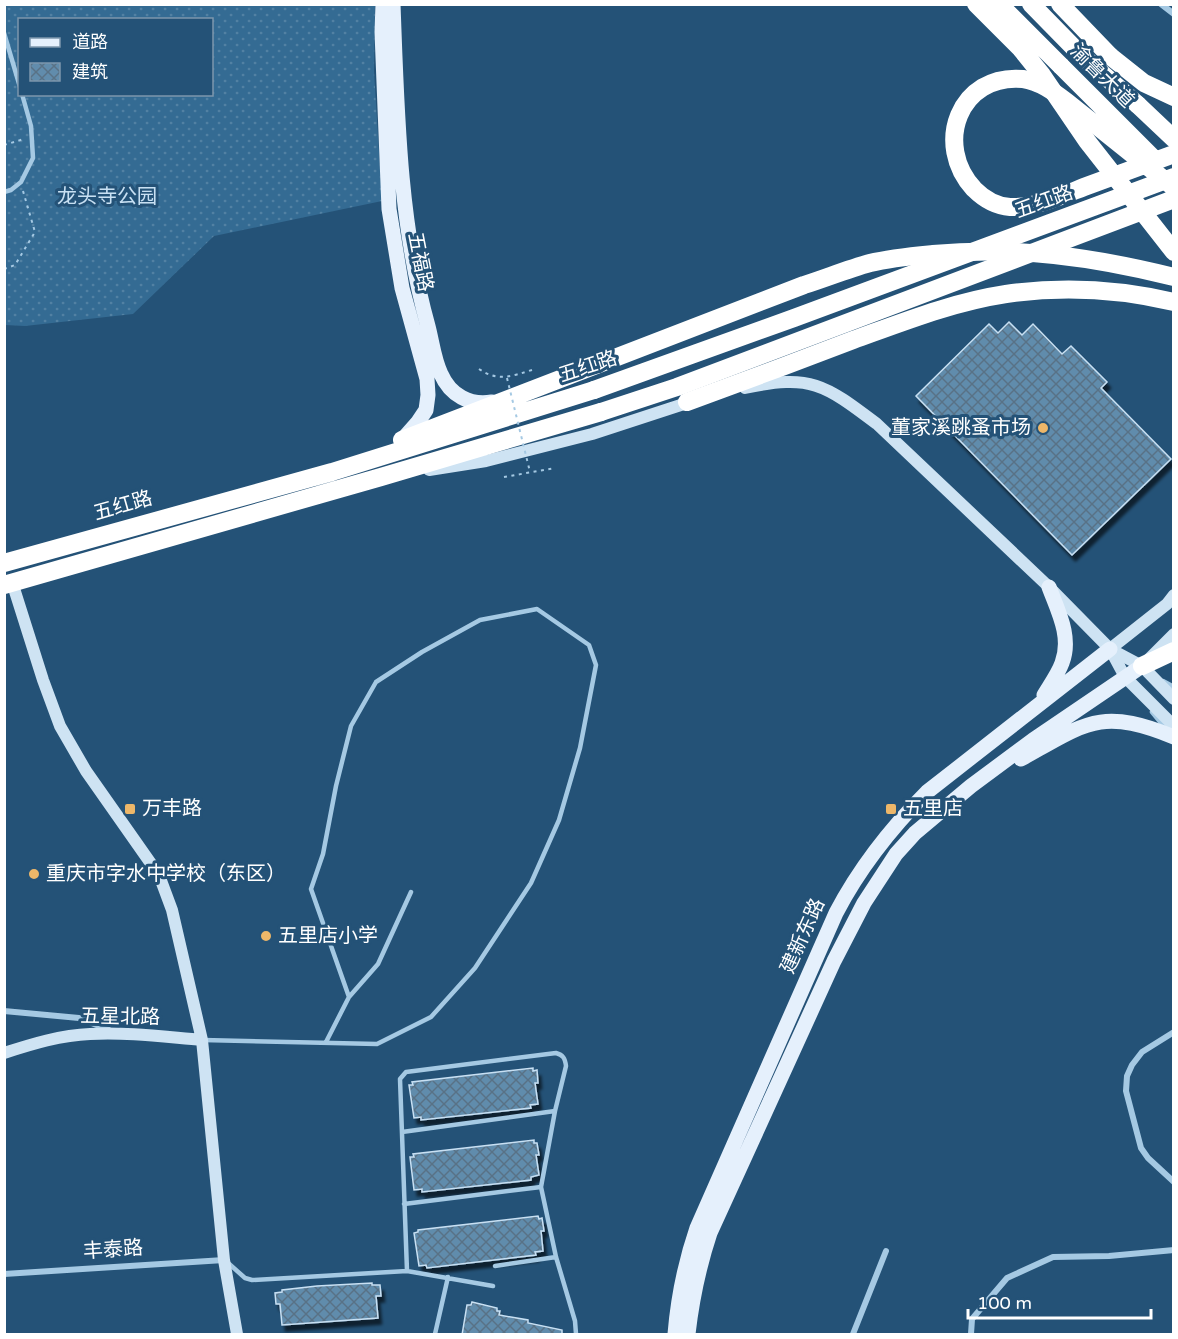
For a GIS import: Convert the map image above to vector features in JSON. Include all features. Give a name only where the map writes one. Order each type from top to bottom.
[{"type":"highway","points":[[976,4],[1021,49],[1042,75],[1087,141],[1173,252]]},
{"type":"highway","name":"渝鲁大道","points":[[999,4],[1173,178]]},
{"type":"highway","name":"渝鲁大道","points":[[1031,4],[1081,55],[1173,139]]},
{"type":"highway","points":[[1060,4],[1110,56],[1144,83],[1173,97]]},
{"type":"highway","points":[[1173,154],[1163,158],[1152,162],[1142,166],[1079,189],[1032,205],[1008,207],[985,200],[970,184],[955,152],[954,135],[957,119],[964,104],[976,91],[992,82],[1025,80],[1052,90],[1120,145],[1138,159],[1147,166],[1173,187]]},
{"type":"highway","points":[[1138,105],[1173,133]]},
{"type":"highway","name":"五红路","points":[[4,563],[332,471],[594,390],[1173,178]]},
{"type":"highway","points":[[8,584],[601,412],[687,383],[1173,199]]},
{"type":"highway","points":[[402,440],[804,285],[871,263],[951,252],[1013,250],[1075,256],[1173,277]]},
{"type":"highway","points":[[687,402],[901,322],[950,306],[1006,294],[1059,290],[1109,291],[1173,302]]},
{"type":"highway","points":[[1142,666],[1173,651]]},
{"type":"main road","name":"五福路","points":[[332,471],[402,440],[426,410],[428,395],[427,379],[402,288],[389,209],[382,32],[383,4]]},
{"type":"main road","name":"五福路","points":[[393,4],[404,203],[416,283],[441,375],[462,399],[476,403],[489,403],[515,396]]},
{"type":"main road","name":"渝鲁大道","points":[[1045,4],[1060,33]]},
{"type":"main road","points":[[381,477],[486,461],[609,430],[687,402],[773,382],[810,383],[826,389],[877,424],[1049,587],[1110,649],[1125,678],[1173,734]]},
{"type":"main road","points":[[8,584],[60,726],[86,771],[150,860],[166,891],[202,1040],[224,1260],[237,1335]]},
{"type":"main road","points":[[1033,740],[1053,712],[1049,705],[1040,703],[1062,666],[1066,653],[1063,624],[1049,587]]},
{"type":"main road","points":[[1110,649],[1167,604],[1173,595]]},
{"type":"main road","points":[[1142,666],[1173,634]]},
{"type":"main road","points":[[1110,649],[1142,666],[1173,699]]},
{"type":"main road","name":"建新东路","points":[[675,1335],[686,1260],[697,1228],[836,913],[848,891],[882,841],[927,792],[1110,649]]},
{"type":"main road","name":"建新东路","points":[[688,1335],[700,1264],[710,1233],[834,961],[864,903],[896,854],[915,833],[971,786],[1033,740],[1142,666]]},
{"type":"main road","points":[[971,786],[1092,722],[1127,722],[1173,734]]},
{"type":"main road","name":"五星北路","points":[[4,1053],[39,1042],[88,1034],[202,1040]]},
{"type":"street","points":[[1161,4],[1173,14]]},
{"type":"street","points":[[4,1011],[79,1018],[117,1034]]},
{"type":"street","points":[[1173,1032],[1142,1052],[1127,1076],[1126,1091],[1141,1148],[1173,1182]]},
{"type":"street","points":[[971,1335],[972,1319],[1007,1278],[1053,1257],[1109,1256],[1173,1250]]},
{"type":"street","points":[[853,1335],[886,1251]]},
{"type":"street","name":"丰泰路","points":[[4,1274],[224,1260]]},
{"type":"lane","points":[[4,33],[18,80]]},
{"type":"lane","points":[[4,192],[11,190],[21,182],[33,158],[31,133],[22,96]]},
{"type":"lane","points":[[202,1040],[377,1044],[430,1017],[475,968],[531,883],[559,820],[579,748],[596,665],[589,645],[537,609],[480,620],[422,652],[376,682],[351,726],[336,786],[323,854],[310,889],[349,997]]},
{"type":"lane","points":[[1142,666],[1173,687]]},
{"type":"lane","points":[[326,1042],[349,997],[378,964],[411,892]]},
{"type":"lane","points":[[407,1271],[400,1079],[406,1072],[556,1053],[564,1057],[566,1066],[541,1187],[576,1335]]},
{"type":"lane","points":[[402,1132],[555,1111]]},
{"type":"lane","points":[[404,1204],[541,1187]]},
{"type":"lane","points":[[495,1266],[556,1257]]},
{"type":"lane","points":[[224,1260],[245,1278],[252,1280],[407,1271],[493,1286]]},
{"type":"lane","points":[[435,1335],[448,1277]]},
{"type":"path","points":[[4,145],[23,140],[31,133]]},
{"type":"path","points":[[4,269],[15,265],[35,232],[21,182]]},
{"type":"path","points":[[479,369],[492,377],[507,378],[532,370]]},
{"type":"path","points":[[507,378],[530,472]]},
{"type":"path","points":[[504,477],[555,468]]},
{"type":"green space","name":"龙头寺公园","points":[[4,5],[375,5],[374,71],[382,201],[214,236],[133,314],[25,326],[5,325]]},
{"type":"building","name":"董家溪跳蚤市场","points":[[1009,322],[1022,335],[1033,324],[1062,354],[1071,346],[1107,382],[1101,388],[1171,459],[1072,555],[916,396],[989,324],[998,333]]},
{"type":"building","points":[[533,1068],[533,1071],[537,1070],[538,1083],[535,1083],[538,1104],[530,1105],[531,1108],[421,1120],[421,1117],[414,1118],[409,1085],[413,1085],[412,1082]]},
{"type":"building","points":[[534,1140],[534,1143],[537,1143],[539,1155],[536,1155],[539,1175],[531,1177],[531,1180],[422,1192],[422,1189],[414,1190],[410,1157],[414,1157],[413,1154]]},
{"type":"building","points":[[538,1216],[539,1219],[542,1218],[544,1231],[541,1231],[543,1251],[535,1252],[536,1255],[427,1268],[426,1265],[419,1266],[414,1233],[418,1230]]},
{"type":"building","points":[[372,1283],[372,1285],[380,1285],[381,1296],[376,1296],[378,1318],[282,1325],[280,1304],[276,1304],[275,1293],[282,1292],[282,1290],[317,1286]]},
{"type":"building","points":[[472,1302],[497,1308],[497,1311],[500,1311],[499,1315],[528,1320],[528,1323],[562,1330],[562,1335],[462,1335],[467,1305],[471,1305]]},
{"type":"place","name":"董家溪跳蚤市场","points":[[1043,428]]},
{"type":"place","name":"万丰路","points":[[130,809]]},
{"type":"place","name":"五里店","points":[[891,809]]},
{"type":"place","name":"重庆市字水中学校（东区）","points":[[34,874]]},
{"type":"place","name":"五里店小学","points":[[266,936]]}]
